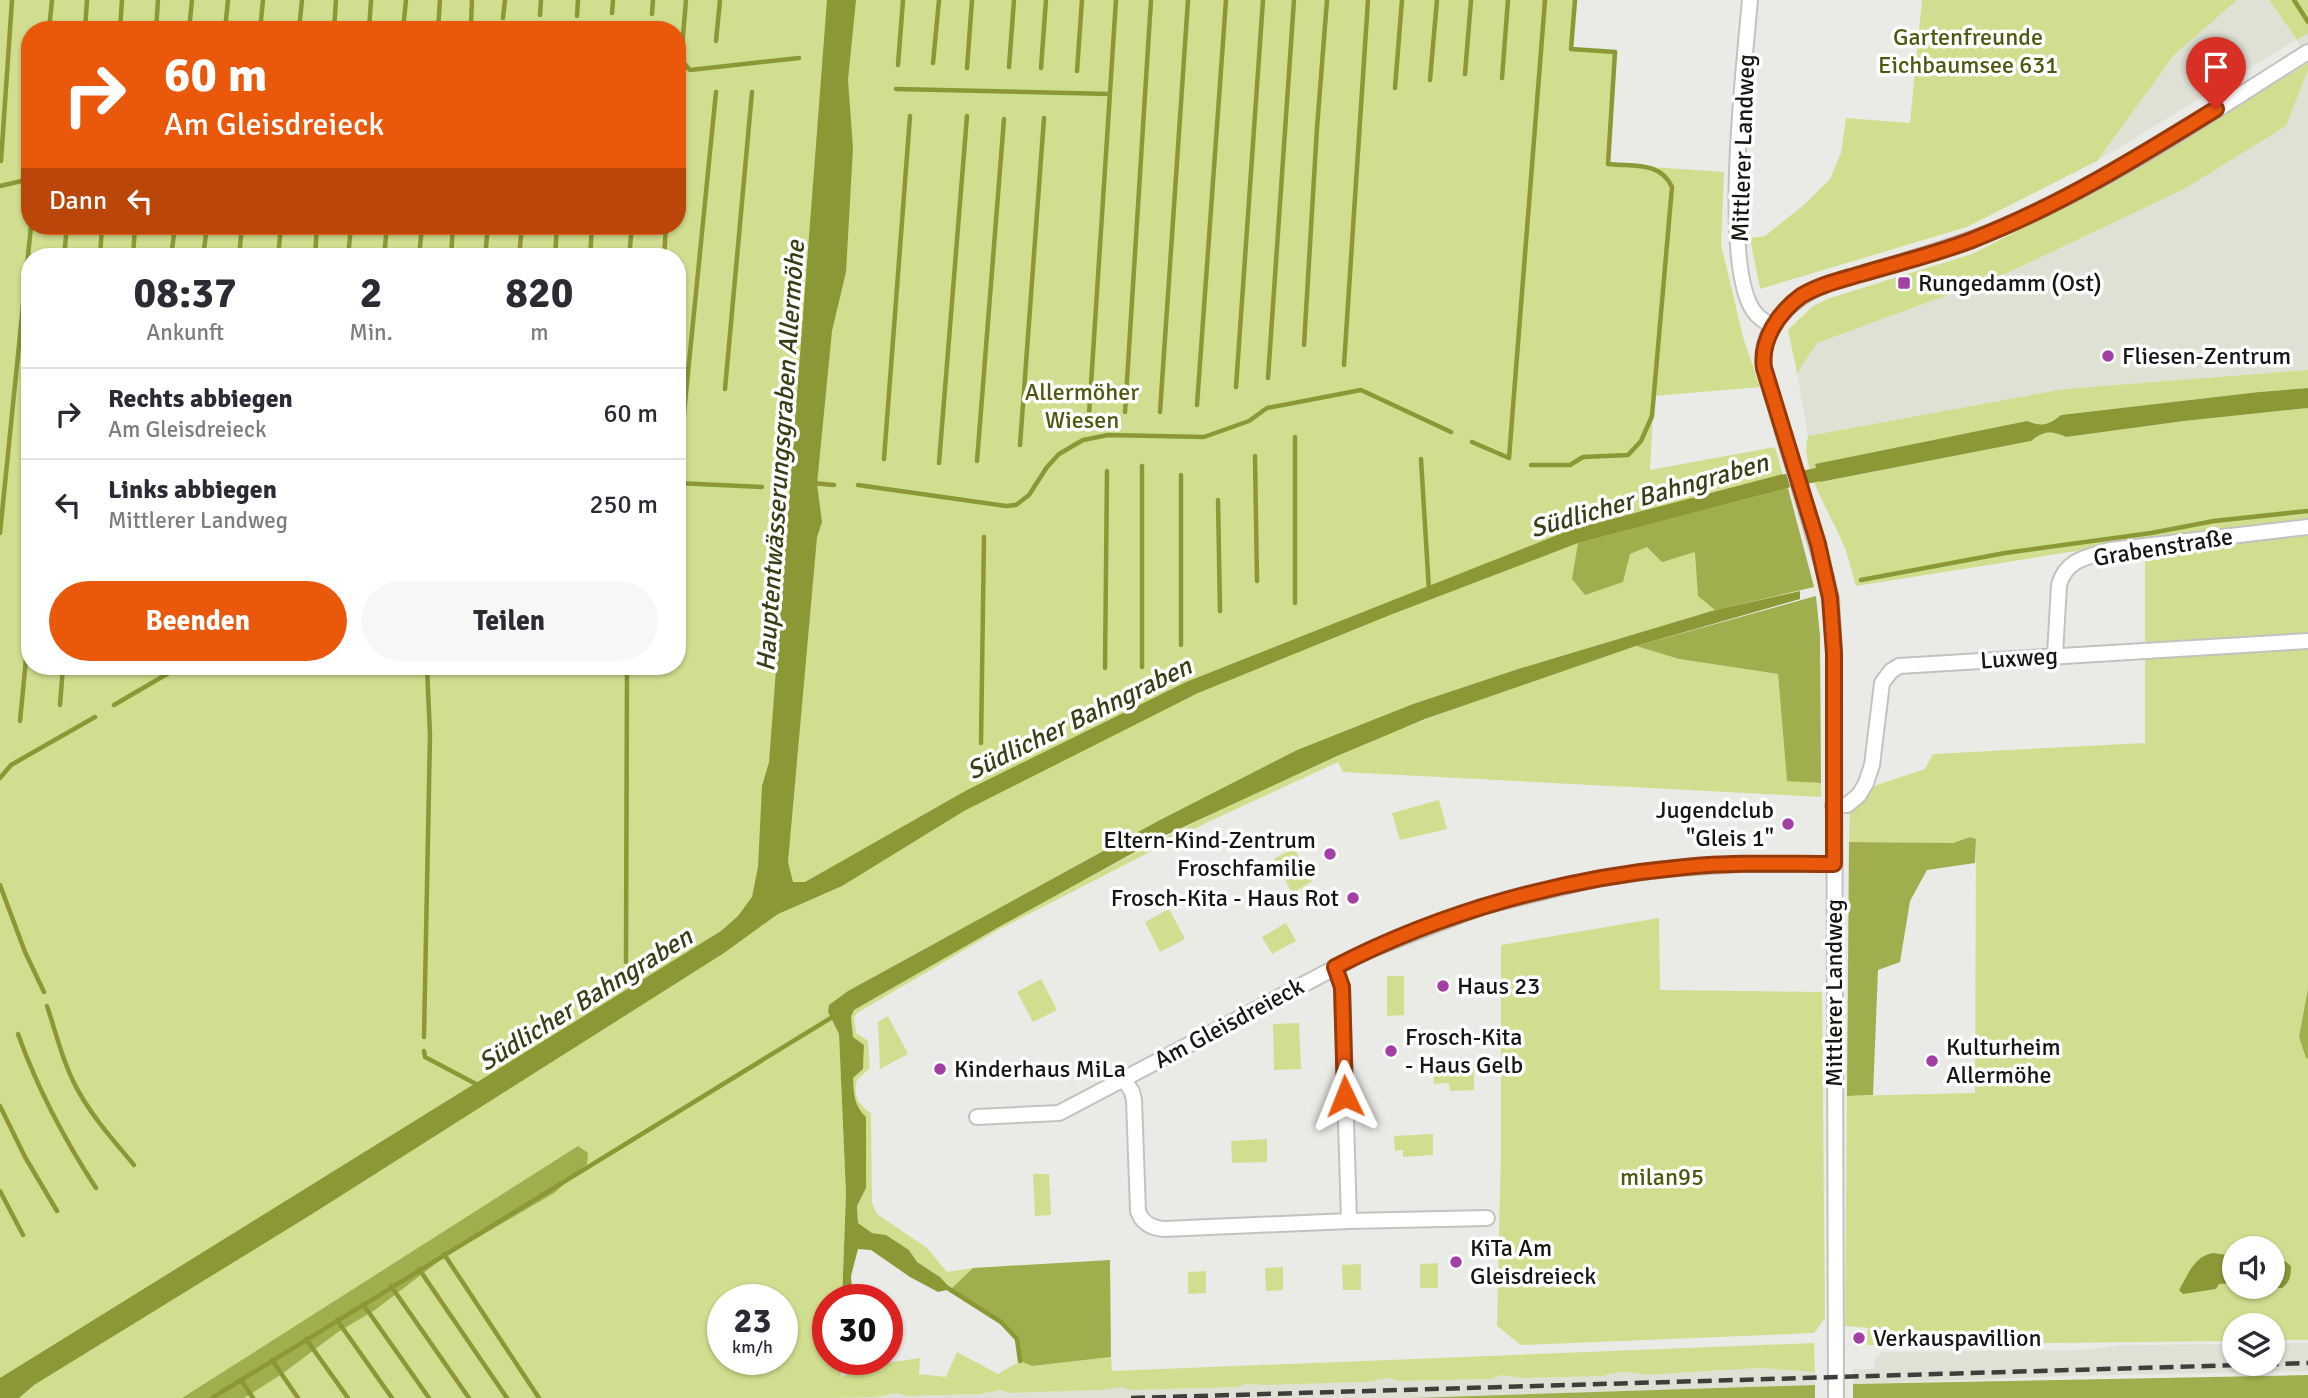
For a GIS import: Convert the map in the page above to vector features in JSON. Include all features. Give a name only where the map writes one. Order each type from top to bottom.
[{"type":"street","name":"Mittlerer Landweg","points":[[1750,0],[1738,163],[1738,245],[1742,281],[1756,314],[1773,327],[1763,354],[1769,387],[1804,498],[1830,598],[1834,653],[1836,1398]]},
{"type":"street","points":[[1773,327],[1788,308],[1814,289],[1971,240],[2077,192],[2308,52]]},
{"type":"street","name":"Grabenstraße","points":[[2055,655],[2059,585],[2062,574],[2081,559],[2110,550],[2308,527]]},
{"type":"street","name":"Luxweg","points":[[1833,806],[1847,805],[1859,795],[1866,783],[1872,765],[1882,683],[1891,671],[1899,666],[2308,641]]},
{"type":"street","name":"Am Gleisdreieck","points":[[977,1117],[1059,1112],[1335,967],[1394,939],[1481,907],[1595,879],[1687,867],[1834,864]]},
{"type":"street","name":"Am Gleisdreieck","points":[[1335,967],[1342,987],[1349,1221]]},
{"type":"street","name":"Am Gleisdreieck","points":[[1124,1079],[1134,1100],[1138,1211],[1141,1219],[1148,1225],[1164,1229],[1487,1218]]},
{"type":"shaded area","points":[[827,0],[856,0],[848,80],[853,148],[846,272],[832,331],[817,484],[822,522],[817,537],[788,862],[793,882],[805,882],[967,790],[1186,682],[1570,530],[1783,474],[1788,488],[1578,543],[1390,615],[1198,693],[964,811],[842,886],[778,914],[724,953],[312,1214],[34,1385],[19,1398],[0,1398],[0,1378],[721,931],[738,916],[752,897],[758,867],[762,786],[769,762]]},
{"type":"shaded area","points":[[2237,0],[2269,0],[2297,40],[2308,33],[2308,55],[2296,40],[2097,161],[2174,55]]},
{"type":"shaded area","points":[[2308,70],[2308,370],[2064,389],[1808,436],[1797,373],[1816,343],[2007,273],[2286,126]]},
{"type":"shaded area","points":[[2308,388],[2308,408],[2066,437],[2047,433],[2031,441],[1820,482],[1815,464],[2027,421],[2045,424],[2061,415]]},
{"type":"shaded area","points":[[1788,488],[1814,587],[1715,610],[1698,596],[1695,552],[1662,562],[1647,547],[1630,554],[1623,582],[1585,595],[1572,579],[1578,543]]},
{"type":"shaded area","points":[[1800,591],[1800,599],[1636,646],[1425,719],[1337,756],[1164,836],[854,1010],[851,1017],[853,1037],[864,1045],[863,1069],[853,1078],[854,1090],[857,1104],[866,1117],[866,1188],[857,1206],[858,1223],[872,1233],[886,1235],[909,1250],[917,1262],[940,1277],[951,1289],[938,1292],[910,1277],[871,1250],[858,1249],[852,1284],[843,1284],[846,1194],[839,1034],[828,1012],[829,1005],[848,991],[1158,821],[1297,750],[1413,704],[1518,669],[1715,610]]},
{"type":"shaded area","points":[[1816,596],[1820,636],[1821,783],[1787,781],[1778,674],[1679,659],[1636,646]]},
{"type":"shaded area","points":[[1970,837],[1976,839],[1975,863],[1927,870],[1910,901],[1900,962],[1878,970],[1873,1095],[1847,1096],[1849,842],[1953,843]]},
{"type":"shaded area","points":[[2308,988],[2308,1058],[2306,1058],[2299,1037]]},
{"type":"shaded area","points":[[578,1146],[588,1153],[587,1164],[554,1193],[443,1258],[375,1310],[338,1332],[282,1374],[244,1398],[182,1398]]},
{"type":"shaded area","points":[[2222,1254],[2222,1284],[2216,1289],[2183,1294],[2179,1290],[2192,1267],[2206,1255]]},
{"type":"shaded area","points":[[1110,1260],[1111,1357],[1032,1366],[1020,1361],[1017,1339],[1001,1322],[951,1289],[973,1268]]},
{"type":"shaded area","points":[[2285,1261],[2291,1266],[2285,1285]]},
{"type":"shaded area","points":[[2285,1343],[2308,1343],[2308,1371],[2285,1371]]},
{"type":"shaded area","points":[[2222,1344],[2222,1373],[1853,1384],[1853,1369],[1874,1369],[1874,1360],[1882,1352],[2082,1350],[2123,1345]]},
{"type":"shaded area","points":[[1759,1368],[1815,1372],[1815,1385],[1410,1398],[831,1398],[877,1397],[896,1393],[906,1396],[980,1394],[1000,1390],[1010,1393],[1121,1387],[1132,1390],[1236,1387],[1246,1384],[1367,1382],[1387,1378],[1398,1381],[1490,1379],[1501,1375],[1522,1378],[1603,1376],[1613,1372],[1645,1375]]},
{"type":"shaded area","points":[[2308,1375],[2308,1398],[1853,1398],[1853,1384]]},
{"type":"shaded area","points":[[1815,1385],[1815,1398],[1410,1398]]},
{"type":"green space","name":"Allermöher Wiesen","points":[[0,0],[1575,0],[1571,49],[1615,52],[1608,164],[1724,172],[1721,244],[1743,337],[1760,387],[1654,396],[1650,470],[1775,447],[1814,587],[1715,610],[1518,669],[1413,704],[1297,750],[1158,821],[848,991],[830,1005],[828,1012],[839,1034],[846,1194],[843,1284],[812,1284],[812,1375],[903,1375],[903,1361],[920,1358],[919,1374],[946,1377],[957,1352],[998,1374],[1020,1361],[1032,1366],[1111,1357],[1112,1371],[1814,1343],[1815,1372],[1759,1368],[1645,1375],[1624,1372],[1603,1376],[1522,1378],[1501,1375],[1491,1379],[1398,1381],[1387,1378],[1367,1382],[1246,1384],[1236,1387],[1132,1390],[1121,1387],[1010,1393],[1000,1390],[980,1394],[906,1396],[896,1393],[877,1397],[0,1398]]},
{"type":"green space","name":"Gartenfreunde Eichbaumsee 631","points":[[1922,0],[2237,0],[2174,55],[2097,161],[1967,227],[1760,289],[1750,238],[1765,236],[1805,204],[1830,179],[1841,153],[1846,118],[1910,123]]},
{"type":"green space","points":[[2269,0],[2308,0],[2308,33],[2297,40]]},
{"type":"green space","points":[[2308,63],[2308,70],[2286,126],[2184,189],[2007,273],[1817,343],[1797,373],[1788,330],[1813,306],[1830,298],[1972,254],[2106,186]]},
{"type":"green space","points":[[2308,370],[2308,388],[2061,415],[2045,424],[2027,421],[1815,464],[1821,482],[2031,441],[2047,433],[2066,437],[2308,408],[2308,988],[2299,1037],[2308,1058],[2308,1340],[2285,1340],[2285,1313],[2222,1313],[2222,1341],[1867,1345],[1868,1328],[1845,1326],[1847,1096],[1975,1093],[1976,839],[1970,837],[1953,843],[1849,842],[1850,794],[1925,769],[1933,754],[2145,743],[2145,540],[1856,586],[1848,556],[1811,474],[1806,448],[1808,436],[2064,389]]},
{"type":"green space","points":[[1636,646],[1679,659],[1778,674],[1787,780],[1821,783],[1821,797],[1343,772],[1338,762],[1208,822],[1000,929],[857,1013],[854,1018],[856,1033],[868,1041],[870,1068],[857,1080],[856,1095],[871,1113],[872,1203],[877,1214],[927,1248],[947,1272],[973,1268],[951,1289],[940,1277],[917,1262],[909,1250],[886,1235],[872,1233],[858,1223],[857,1205],[866,1188],[866,1117],[857,1104],[854,1090],[853,1078],[863,1069],[864,1045],[853,1037],[851,1017],[854,1010],[1092,876],[1275,783],[1411,725]]},
{"type":"green space","points":[[1439,800],[1447,829],[1400,840],[1392,813]]},
{"type":"green space","points":[[1294,848],[1312,882],[1292,893],[1274,859]]},
{"type":"green space","points":[[1169,909],[1185,939],[1160,952],[1145,922]]},
{"type":"green space","name":"milan95","points":[[1659,918],[1660,990],[1822,992],[1825,1318],[1814,1333],[1521,1345],[1497,1326],[1501,1148],[1501,945]]},
{"type":"green space","points":[[1286,923],[1296,941],[1272,954],[1262,937]]},
{"type":"green space","points":[[1387,976],[1404,976],[1404,1015],[1387,1016]]},
{"type":"green space","points":[[1041,979],[1057,1010],[1033,1022],[1017,992]]},
{"type":"green space","points":[[888,1016],[908,1054],[880,1069],[878,1022]]},
{"type":"green space","points":[[1299,1023],[1301,1069],[1274,1070],[1273,1024]]},
{"type":"green space","points":[[1474,1067],[1474,1090],[1450,1091],[1449,1083],[1434,1084],[1433,1068]]},
{"type":"green space","points":[[1433,1134],[1433,1155],[1403,1157],[1403,1150],[1395,1151],[1394,1136]]},
{"type":"green space","points":[[1267,1139],[1267,1162],[1232,1163],[1231,1141]]},
{"type":"green space","points":[[1033,1174],[1049,1174],[1051,1215],[1035,1216]]},
{"type":"green space","points":[[1438,1263],[1438,1288],[1420,1288],[1420,1264]]},
{"type":"green space","points":[[1361,1264],[1361,1290],[1343,1290],[1342,1265]]},
{"type":"green space","points":[[1283,1267],[1283,1290],[1266,1291],[1265,1268]]},
{"type":"green space","points":[[1206,1271],[1206,1293],[1188,1294],[1188,1272]]},
{"type":"waterway","points":[[1,161],[12,0]]},
{"type":"waterway","points":[[50,21],[52,0]]},
{"type":"waterway","points":[[86,21],[87,0]]},
{"type":"waterway","points":[[121,21],[122,0]]},
{"type":"waterway","points":[[157,21],[158,0]]},
{"type":"waterway","points":[[190,21],[192,0]]},
{"type":"waterway","points":[[226,21],[228,0]]},
{"type":"waterway","points":[[261,21],[263,0]]},
{"type":"waterway","points":[[300,21],[302,0]]},
{"type":"waterway","points":[[335,21],[336,0]]},
{"type":"waterway","points":[[370,21],[371,0]]},
{"type":"waterway","points":[[404,21],[406,0]]},
{"type":"waterway","points":[[439,21],[440,0]]},
{"type":"waterway","points":[[471,21],[472,0]]},
{"type":"waterway","points":[[503,18],[505,0]]},
{"type":"waterway","points":[[540,15],[541,0]]},
{"type":"waterway","points":[[577,16],[578,0]]},
{"type":"waterway","points":[[612,13],[613,0]]},
{"type":"waterway","points":[[652,14],[653,0]]},
{"type":"waterway","points":[[684,21],[686,0]]},
{"type":"waterway","points":[[716,41],[720,0]]},
{"type":"waterway","points":[[898,65],[903,0]]},
{"type":"waterway","points":[[933,63],[939,0]]},
{"type":"waterway","points":[[967,68],[972,0]]},
{"type":"waterway","points":[[1009,67],[1014,0]]},
{"type":"waterway","points":[[1041,68],[1046,0]]},
{"type":"waterway","points":[[1077,71],[1082,0]]},
{"type":"waterway","points":[[1089,415],[1116,0]]},
{"type":"waterway","points":[[1125,412],[1151,0]]},
{"type":"waterway","points":[[1160,412],[1188,0]]},
{"type":"waterway","points":[[1197,405],[1226,0]]},
{"type":"waterway","points":[[1236,387],[1263,0]]},
{"type":"waterway","points":[[1268,378],[1294,0]]},
{"type":"waterway","points":[[1304,345],[1327,0]]},
{"type":"waterway","points":[[1344,365],[1368,0]]},
{"type":"waterway","points":[[1395,88],[1402,0]]},
{"type":"waterway","points":[[1430,80],[1437,0]]},
{"type":"waterway","points":[[1465,74],[1471,0]]},
{"type":"waterway","points":[[1502,78],[1508,0]]},
{"type":"waterway","points":[[1472,442],[1509,458],[1545,0]]},
{"type":"waterway","points":[[1531,465],[1570,465],[1583,457],[1628,455],[1641,441],[1652,416],[1672,187],[1667,179],[1653,169],[1608,164],[1615,52],[1571,49],[1575,0]]},
{"type":"waterway","points":[[2294,0],[2308,22]]},
{"type":"waterway","points":[[686,66],[690,70],[799,58]]},
{"type":"waterway","points":[[896,89],[1110,94]]},
{"type":"waterway","points":[[686,393],[716,92]]},
{"type":"waterway","points":[[725,389],[752,92]]},
{"type":"waterway","points":[[884,459],[910,116]]},
{"type":"waterway","points":[[939,463],[967,116]]},
{"type":"waterway","points":[[1020,445],[1044,118]]},
{"type":"waterway","points":[[977,461],[1004,119]]},
{"type":"waterway","points":[[0,186],[21,181]]},
{"type":"waterway","points":[[29,248],[30,235]]},
{"type":"waterway","points":[[65,248],[66,235]]},
{"type":"waterway","points":[[101,235],[101,248]]},
{"type":"waterway","points":[[134,235],[134,248]]},
{"type":"waterway","points":[[172,248],[174,235]]},
{"type":"waterway","points":[[204,248],[206,235]]},
{"type":"waterway","points":[[240,248],[241,235]]},
{"type":"waterway","points":[[279,248],[280,235]]},
{"type":"waterway","points":[[316,235],[316,248]]},
{"type":"waterway","points":[[349,248],[350,235]]},
{"type":"waterway","points":[[385,248],[386,235]]},
{"type":"waterway","points":[[420,248],[421,235]]},
{"type":"waterway","points":[[452,235],[452,248]]},
{"type":"waterway","points":[[486,248],[487,235]]},
{"type":"waterway","points":[[520,248],[521,235]]},
{"type":"waterway","points":[[556,235],[556,248]]},
{"type":"waterway","points":[[591,235],[591,248]]},
{"type":"waterway","points":[[630,248],[631,235]]},
{"type":"waterway","points":[[665,235],[665,248]]},
{"type":"waterway","points":[[0,533],[21,325]]},
{"type":"waterway","points":[[858,485],[1006,506],[1016,505],[1029,495],[1059,454],[1083,440],[1108,435],[1204,437],[1249,421],[1267,408],[1361,390],[1451,432]]},
{"type":"waterway","points":[[1295,437],[1295,603]]},
{"type":"waterway","points":[[1255,456],[1257,581]]},
{"type":"waterway","points":[[1421,459],[1429,591]]},
{"type":"waterway","points":[[1142,466],[1142,667]]},
{"type":"waterway","points":[[1105,668],[1107,471]]},
{"type":"waterway","name":"Südlicher Bahngraben","points":[[1786,481],[1836,471]]},
{"type":"waterway","points":[[1181,475],[1181,645]]},
{"type":"waterway","name":"Hauptentwässerungsgraben Allermöhe","points":[[686,483],[762,487]]},
{"type":"waterway","points":[[812,483],[834,485]]},
{"type":"waterway","points":[[1218,500],[1220,611]]},
{"type":"waterway","points":[[1861,580],[2005,553],[2151,533],[2214,521],[2308,511]]},
{"type":"waterway","points":[[981,743],[984,537]]},
{"type":"waterway","points":[[20,721],[24,675]]},
{"type":"waterway","points":[[60,705],[62,675]]},
{"type":"waterway","points":[[114,705],[165,675]]},
{"type":"waterway","points":[[424,1037],[430,735],[427,675]]},
{"type":"waterway","points":[[626,962],[627,675]]},
{"type":"waterway","points":[[0,778],[11,765],[95,717]]},
{"type":"waterway","points":[[0,885],[25,952],[44,992]]},
{"type":"waterway","points":[[47,1006],[74,1084],[99,1122],[134,1165]]},
{"type":"waterway","points":[[212,1398],[834,1016]]},
{"type":"waterway","points":[[18,1034],[52,1114],[96,1188]]},
{"type":"waterway","points":[[424,1051],[425,1057],[478,1085]]},
{"type":"waterway","points":[[0,1106],[25,1157],[57,1211]]},
{"type":"waterway","points":[[0,1191],[23,1235]]},
{"type":"waterway","points":[[444,1254],[539,1398]]},
{"type":"waterway","points":[[419,1269],[507,1398]]},
{"type":"waterway","points":[[391,1286],[469,1398]]},
{"type":"waterway","points":[[946,1287],[1001,1322],[1017,1339],[1020,1361]]},
{"type":"waterway","points":[[363,1304],[429,1398]]},
{"type":"waterway","points":[[337,1320],[392,1398]]},
{"type":"waterway","points":[[306,1339],[348,1398]]},
{"type":"waterway","points":[[272,1360],[298,1398]]},
{"type":"waterway","points":[[241,1380],[253,1398]]},
{"type":"railway","points":[[1131,1398],[2308,1363]]},
{"type":"place","name":"Rungedamm (Ost)","points":[[1904,283]]},
{"type":"place","name":"Fliesen-Zentrum","points":[[2108,356]]},
{"type":"place","name":"Jugendclub \"Gleis 1\"","points":[[1788,824]]},
{"type":"place","name":"Eltern-Kind-Zentrum Froschfamilie","points":[[1330,854]]},
{"type":"place","name":"Frosch-Kita - Haus Rot","points":[[1353,898]]},
{"type":"place","name":"Haus 23","points":[[1443,986]]},
{"type":"place","name":"Frosch-Kita - Haus Gelb","points":[[1391,1051]]},
{"type":"place","name":"Kulturheim Allermöhe","points":[[1932,1061]]},
{"type":"place","name":"Kinderhaus MiLa","points":[[940,1069]]},
{"type":"place","name":"KiTa Am Gleisdreieck","points":[[1456,1262]]},
{"type":"place","name":"Verkauspavillion","points":[[1859,1338]]},
{"type":"route","points":[[1345,1096],[1342,987],[1335,967],[1367,951],[1481,907],[1595,879],[1687,867],[1834,864],[1834,653],[1830,598],[1818,544],[1764,368],[1763,354],[1773,327],[1788,308],[1814,289],[1971,240],[2025,217],[2119,169],[2216,109]]}]
